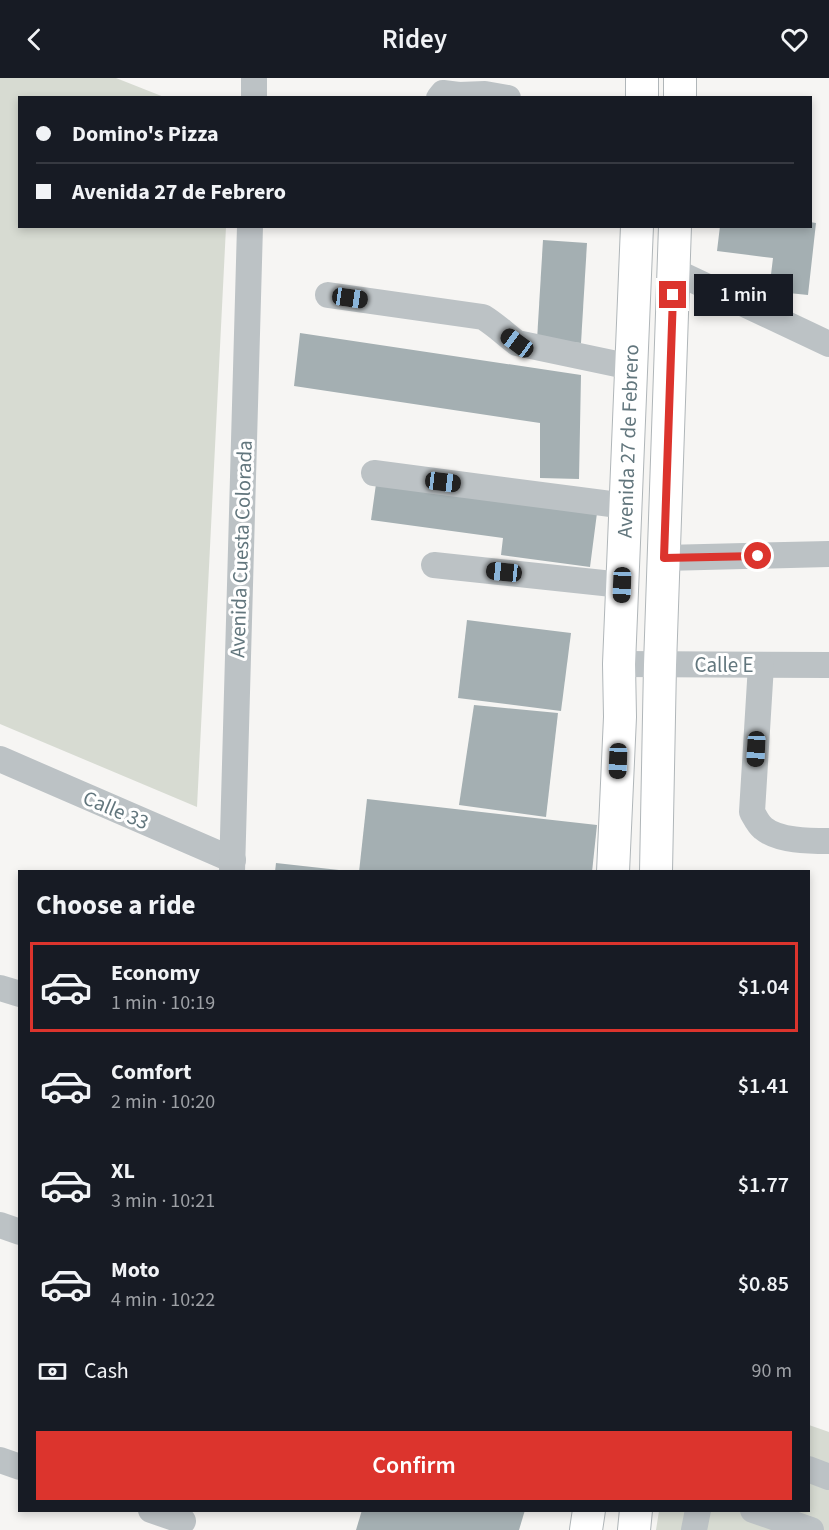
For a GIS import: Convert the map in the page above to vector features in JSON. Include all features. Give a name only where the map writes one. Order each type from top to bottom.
[{"type":"main road","points":[[642,78],[642,96]]},
{"type":"main road","points":[[680,78],[680,96]]},
{"type":"main road","name":"Avenida 27 de Febrero","points":[[613,870],[637,228]]},
{"type":"main road","name":"Avenida 27 de Febrero","points":[[656,870],[660,665],[675,228]]},
{"type":"main road","points":[[586,1530],[589,1512]]},
{"type":"main road","points":[[634,1530],[636,1512]]},
{"type":"street","points":[[254,78],[254,96]]},
{"type":"street","points":[[434,78],[434,96]]},
{"type":"street","points":[[441,96],[443,93],[496,96]]},
{"type":"street","name":"Avenida Cuesta Colorada","points":[[233,866],[250,228]]},
{"type":"street","points":[[674,271],[829,344]]},
{"type":"street","points":[[328,294],[483,317],[517,343],[631,367]]},
{"type":"street","points":[[374,473],[626,506]]},
{"type":"street","points":[[664,558],[829,554]]},
{"type":"street","points":[[434,565],[622,585]]},
{"type":"street","name":"Calle E","points":[[619,664],[829,665]]},
{"type":"street","points":[[761,665],[752,812],[761,826],[773,835],[812,841],[829,841]]},
{"type":"street","name":"Calle 33","points":[[0,759],[233,866]]},
{"type":"street","points":[[0,988],[18,993]]},
{"type":"street","points":[[0,1225],[18,1231]]},
{"type":"street","points":[[0,1460],[18,1466]]},
{"type":"street","points":[[810,1470],[829,1477]]},
{"type":"street","points":[[157,1512],[184,1521]]},
{"type":"street","points":[[694,1530],[698,1512]]},
{"type":"street","points":[[759,1512],[811,1530]]},
{"type":"shaded area","points":[[0,78],[116,78],[161,96],[18,96],[18,228],[226,228],[197,807],[0,724]]},
{"type":"shaded area","points":[[810,1425],[829,1432],[829,1530],[656,1530],[659,1512],[810,1512]]},
{"type":"building","points":[[812,222],[816,223],[808,295],[769,291],[773,258],[717,251],[720,228],[812,228]]},
{"type":"building","points":[[543,240],[587,243],[581,343],[537,340]]},
{"type":"building","points":[[300,333],[581,375],[579,479],[540,478],[540,423],[294,386]]},
{"type":"building","points":[[376,484],[597,513],[590,567],[501,555],[503,538],[371,520]]},
{"type":"building","points":[[467,620],[571,633],[561,711],[458,698]]},
{"type":"building","points":[[474,705],[558,713],[546,817],[459,805]]},
{"type":"building","points":[[367,799],[597,825],[592,870],[359,870]]},
{"type":"building","points":[[276,863],[339,870],[275,870]]},
{"type":"building","points":[[361,1512],[524,1512],[519,1530],[356,1530]]},
{"type":"route","points":[[673,295],[664,558],[758,556]]}]
